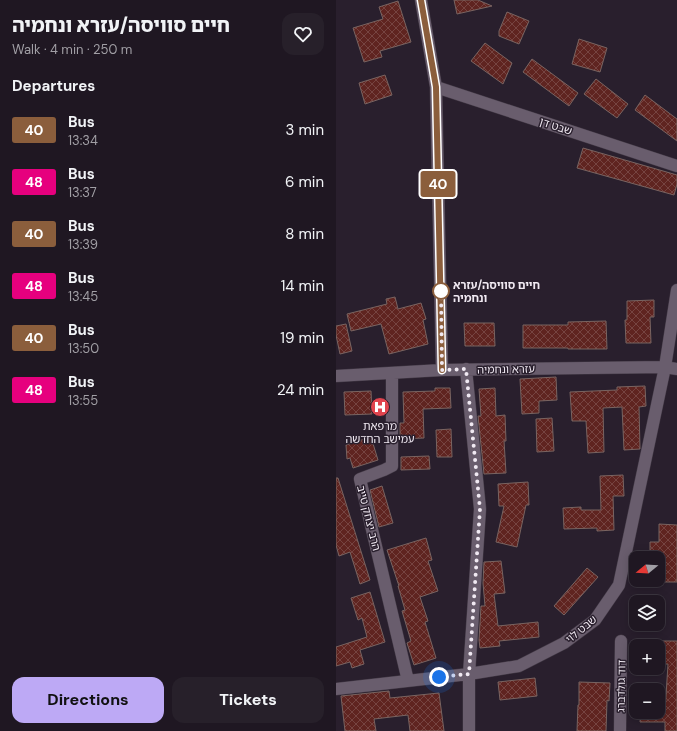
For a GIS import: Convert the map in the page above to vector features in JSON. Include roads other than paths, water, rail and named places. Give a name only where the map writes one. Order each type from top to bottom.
[{"type":"street","points":[[421,0],[436,87],[442,370]]},
{"type":"street","name":"שבט דן","points":[[436,87],[677,166]]},
{"type":"street","name":"שבט לוי","points":[[336,689],[469,674],[519,666],[564,643],[595,620],[619,585],[671,368],[677,290]]},
{"type":"street","name":"עזרא ונחמיה","points":[[336,376],[466,369],[671,368]]},
{"type":"street","points":[[466,369],[480,509],[469,674],[469,731]]},
{"type":"street","name":"הרב יצחק טייב","points":[[392,373],[392,466],[360,479],[408,681]]},
{"type":"street","name":"דוד גולדברג","points":[[620,731],[621,641]]},
{"type":"place","name":"חיים סוויסה/עזרא ונחמיה","points":[[441,291]]},
{"type":"place","name":"מרפאת עמישב החדשה","points":[[380,407]]}]
